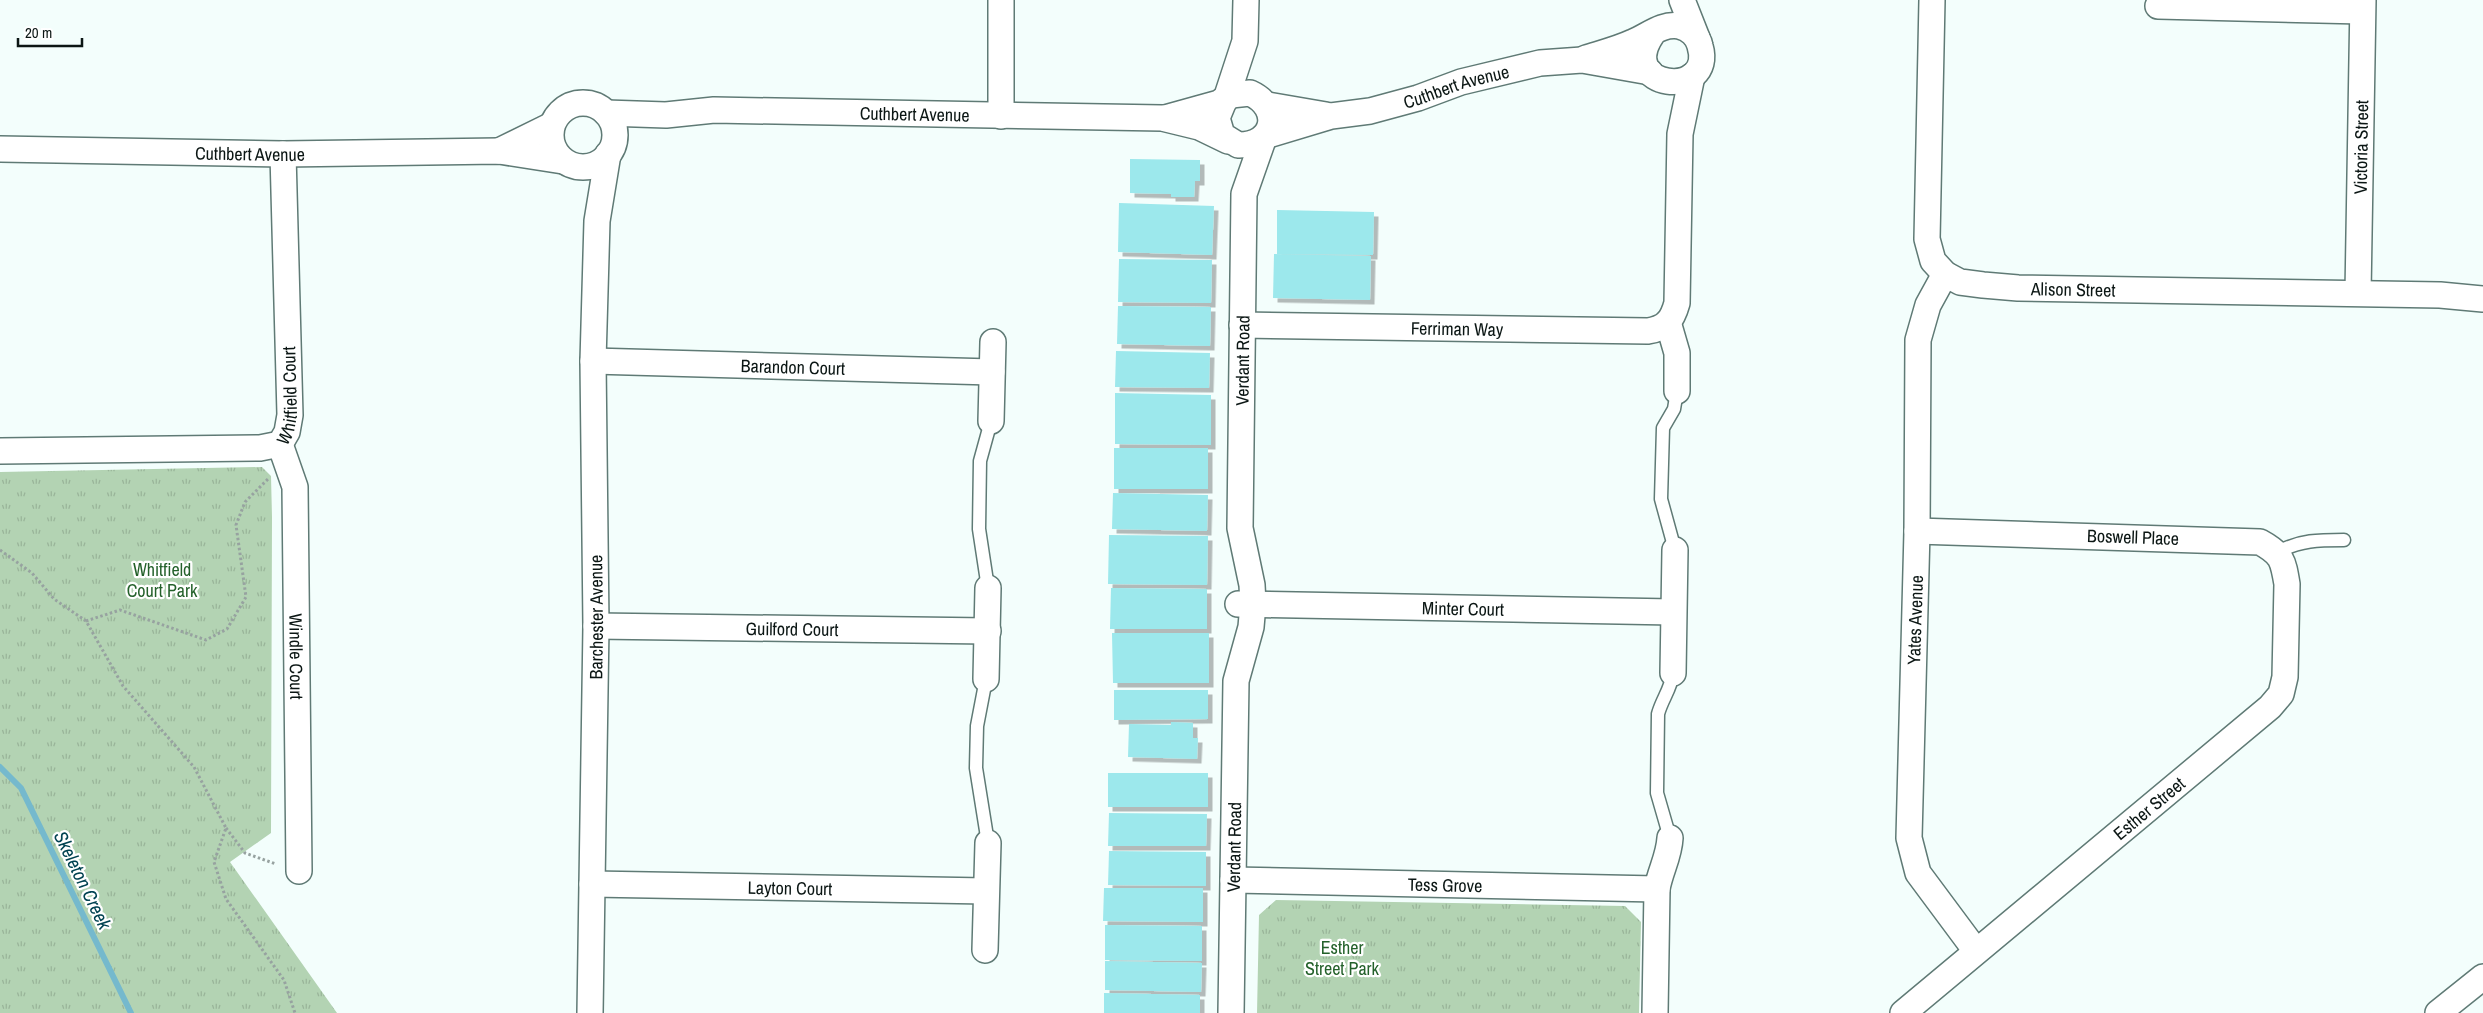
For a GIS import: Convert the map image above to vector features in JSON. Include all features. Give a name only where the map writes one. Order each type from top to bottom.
[{"type":"street","points":[[1001,0],[1001,116]]},
{"type":"street","points":[[1245,41],[1267,105],[1271,123],[1264,137],[1256,143],[1247,146],[1229,141],[1218,127],[1217,118],[1245,41],[1246,0]]},
{"type":"street","points":[[1667,0],[1654,32],[1646,44],[1644,54],[1654,76],[1669,101],[1680,134]]},
{"type":"street","points":[[1654,76],[1674,83],[1684,81],[1692,76],[1699,66],[1702,57],[1682,0]]},
{"type":"street","points":[[1932,0],[1927,239],[1933,261],[1945,274]]},
{"type":"street","points":[[2158,6],[2363,5]]},
{"type":"street","name":"Victoria Street","points":[[2358,293],[2363,5]]},
{"type":"street","points":[[1654,32],[1671,26],[1681,26],[1696,38]]},
{"type":"street","name":"Cuthbert Avenue","points":[[1264,137],[1331,116],[1370,111],[1499,72],[1540,63],[1582,60],[1632,43],[1654,32]]},
{"type":"street","name":"Cuthbert Avenue","points":[[1582,60],[1654,76]]},
{"type":"street","points":[[1678,391],[1677,353],[1668,322],[1672,318],[1677,303],[1680,134],[1692,76]]},
{"type":"street","points":[[1225,100],[1241,92],[1250,93],[1258,96],[1267,105]]},
{"type":"street","name":"Cuthbert Avenue","points":[[1162,118],[1225,100]]},
{"type":"street","points":[[587,103],[606,113],[614,130],[612,147],[600,163],[588,167],[570,164],[552,145],[552,125],[565,108],[587,103]]},
{"type":"street","name":"Cuthbert Avenue","points":[[1267,105],[1331,116]]},
{"type":"street","name":"Cuthbert Avenue","points":[[606,113],[666,115],[714,110],[1162,118],[1199,127],[1229,141]]},
{"type":"street","name":"Cuthbert Avenue","points":[[612,147],[666,115]]},
{"type":"street","name":"Cuthbert Avenue","points":[[499,151],[552,125]]},
{"type":"street","name":"Verdant Road","points":[[1244,194],[1264,137]]},
{"type":"street","name":"Verdant Road","points":[[1229,141],[1244,194],[1240,528],[1252,585],[1245,604],[1251,627],[1236,681],[1230,1013]]},
{"type":"street","name":"Barchester Avenue","points":[[590,1013],[596,626],[593,361],[597,221],[612,147]]},
{"type":"street","name":"Cuthbert Avenue","points":[[0,149],[283,154],[499,151],[570,164]]},
{"type":"street","name":"Whitfield Court","points":[[0,451],[260,448],[283,455],[290,415],[283,154]]},
{"type":"street","name":"Barchester Avenue","points":[[570,164],[597,221]]},
{"type":"street","name":"Alison Street","points":[[1945,274],[1960,282],[2018,288],[2358,293],[2483,299]]},
{"type":"street","name":"Yates Avenue","points":[[1945,274],[1928,305],[1918,340],[1917,531],[1909,838],[1918,873],[1976,951]]},
{"type":"street","name":"Ferriman Way","points":[[1242,325],[1648,331],[1661,328],[1668,322]]},
{"type":"street","points":[[991,421],[993,342]]},
{"type":"street","name":"Barandon Court","points":[[593,361],[992,372]]},
{"type":"street","name":"Windle Court","points":[[283,455],[295,486],[299,871]]},
{"type":"street","name":"Boswell Place","points":[[1917,531],[2241,540],[2260,542],[2278,552]]},
{"type":"street","points":[[1673,673],[1675,550]]},
{"type":"street","name":"Esther Street","points":[[1903,1013],[2270,707],[2280,694],[2286,677],[2287,584],[2278,552]]},
{"type":"street","points":[[986,679],[988,588]]},
{"type":"street","name":"Minter Court","points":[[1245,604],[1673,612]]},
{"type":"street","name":"Guilford Court","points":[[596,626],[988,631]]},
{"type":"street","points":[[1655,1013],[1657,889],[1660,874],[1669,853],[1670,838]]},
{"type":"street","points":[[985,950],[988,844]]},
{"type":"street","name":"Tess Grove","points":[[1233,880],[1657,889]]},
{"type":"street","name":"Layton Court","points":[[592,884],[986,891]]},
{"type":"street","points":[[2438,1013],[2483,977]]},
{"type":"lane","points":[[1675,550],[1662,505],[1662,472],[1664,428],[1674,409],[1678,391]]},
{"type":"lane","points":[[988,588],[979,529],[980,461],[991,421]]},
{"type":"lane","points":[[2278,552],[2293,543],[2306,540],[2344,540]]},
{"type":"lane","points":[[1670,838],[1657,794],[1657,752],[1660,704],[1670,690],[1673,673]]},
{"type":"lane","points":[[986,679],[977,726],[976,768],[988,844]]},
{"type":"path","points":[[86,621],[120,610],[206,640],[227,628],[246,597],[236,525],[244,502],[263,482],[283,455]]},
{"type":"path","points":[[0,550],[32,573],[54,599],[86,621],[123,686],[194,766],[226,828],[245,853],[299,871]]},
{"type":"path","points":[[226,828],[214,862],[226,899],[284,980],[295,1013]]},
{"type":"green space","name":"Whitfield Court Park","points":[[262,467],[271,476],[271,833],[230,862],[337,1013],[0,1013],[0,472]]},
{"type":"green space","name":"Esther Street Park","points":[[1276,900],[1625,906],[1641,922],[1639,1013],[1257,1013],[1259,915]]},
{"type":"building","points":[[1130,159],[1200,160],[1200,181],[1195,181],[1194,197],[1171,197],[1171,194],[1130,193]]},
{"type":"building","points":[[1119,203],[1214,206],[1212,255],[1118,252]]},
{"type":"building","points":[[1277,210],[1374,212],[1373,255],[1277,254]]},
{"type":"building","points":[[1274,254],[1371,256],[1370,300],[1273,298]]},
{"type":"building","points":[[1119,259],[1212,260],[1211,303],[1118,302]]},
{"type":"building","points":[[1118,306],[1211,307],[1210,346],[1117,344]]},
{"type":"building","points":[[1116,351],[1210,353],[1209,388],[1115,387]]},
{"type":"building","points":[[1115,393],[1211,395],[1211,445],[1115,444]]},
{"type":"building","points":[[1114,448],[1208,448],[1208,489],[1114,489]]},
{"type":"building","points":[[1113,493],[1208,495],[1207,531],[1112,529]]},
{"type":"building","points":[[1109,535],[1208,536],[1207,585],[1108,584]]},
{"type":"building","points":[[1111,588],[1207,589],[1207,629],[1110,629]]},
{"type":"building","points":[[1112,633],[1209,633],[1209,683],[1113,683]]},
{"type":"building","points":[[1114,690],[1208,690],[1208,719],[1114,720]]},
{"type":"building","points":[[1171,722],[1193,723],[1193,738],[1198,738],[1197,759],[1128,757],[1129,724],[1171,725]]},
{"type":"building","points":[[1108,773],[1208,773],[1208,807],[1108,807]]},
{"type":"building","points":[[1109,813],[1207,814],[1206,846],[1108,846]]},
{"type":"building","points":[[1109,851],[1206,852],[1206,886],[1108,885]]},
{"type":"building","points":[[1104,888],[1203,888],[1203,922],[1103,921]]},
{"type":"building","points":[[1105,925],[1202,926],[1202,961],[1105,960]]},
{"type":"building","points":[[1105,961],[1202,963],[1201,992],[1105,990]]},
{"type":"building","points":[[1104,993],[1200,995],[1200,1013],[1104,1013]]},
{"type":"waterway","name":"Skeleton Creek","points":[[0,767],[21,788],[131,1013]]}]
